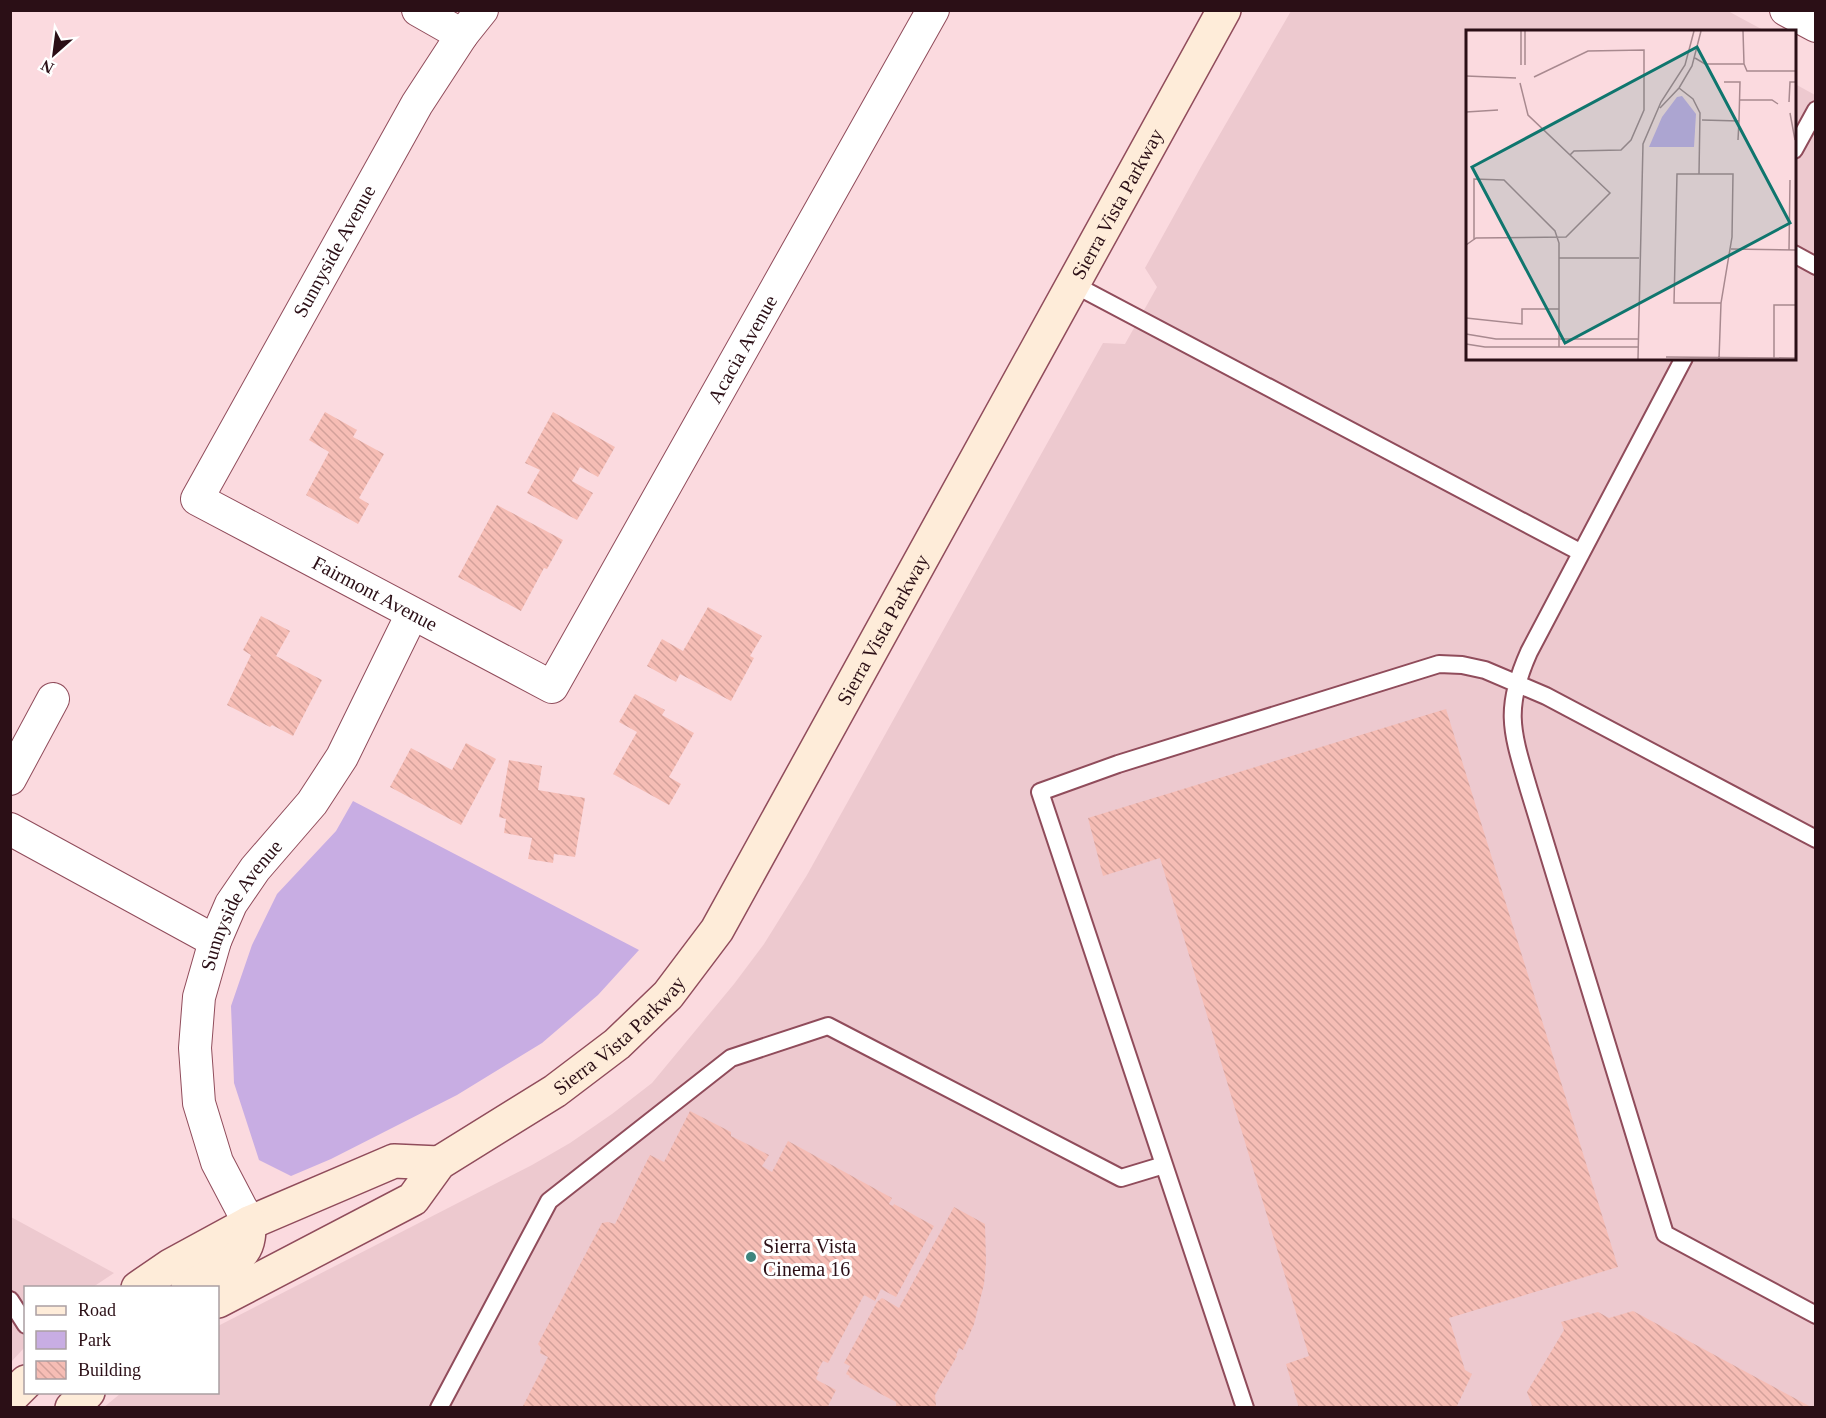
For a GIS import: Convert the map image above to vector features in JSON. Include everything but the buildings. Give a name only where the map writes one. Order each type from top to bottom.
[{"type":"main road","name":"Sierra Vista Parkway","points":[[219,1300],[412,1199],[439,1163],[555,1091],[617,1044],[668,994],[717,930],[1224,10]]},
{"type":"main road","points":[[140,1286],[170,1266],[249,1223],[394,1161],[439,1163]]},
{"type":"main road","points":[[191,1286],[225,1267],[244,1250],[248,1240],[249,1223]]},
{"type":"main road","points":[[10,1398],[24,1384]]},
{"type":"main road","points":[[58,1407],[67,1394]]},
{"type":"main road","points":[[72,1407],[86,1394]]},
{"type":"street","points":[[418,10],[462,35]]},
{"type":"street","name":"Sunnyside Avenue","points":[[197,499],[417,104],[462,35],[482,10]]},
{"type":"street","name":"Acacia Avenue","points":[[552,687],[933,10]]},
{"type":"street","points":[[1786,10],[1815,26]]},
{"type":"street","name":"Fairmont Avenue","points":[[197,499],[552,687]]},
{"type":"street","name":"Sunnyside Avenue","points":[[249,1223],[217,1162],[200,1103],[195,1048],[199,997],[215,941],[231,904],[255,869],[312,803],[342,757],[412,614]]},
{"type":"street","points":[[10,779],[53,699]]},
{"type":"street","points":[[10,830],[215,941]]},
{"type":"lane","points":[[1796,146],[1815,110]]},
{"type":"lane","points":[[1796,255],[1815,266]]},
{"type":"lane","points":[[1073,284],[1581,552]]},
{"type":"lane","points":[[1683,360],[1529,652],[1516,682],[1512,707],[1514,740],[1665,1234],[1815,1315]]},
{"type":"lane","points":[[1245,1407],[1040,792],[1118,764],[1440,664],[1462,665],[1485,670],[1546,696],[1815,839]]},
{"type":"lane","points":[[439,1407],[549,1201],[731,1058],[828,1026],[1121,1178],[1164,1165]]},
{"type":"lane","points":[[10,1300],[24,1322]]},
{"type":"shaded area","points":[[1726,10],[1763,30],[1466,30],[1466,360],[1796,360],[1796,85],[1815,95],[1815,1407],[103,1408],[120,1394],[219,1394],[219,1325],[532,1165],[570,1143],[652,1083],[764,944],[807,875],[1103,343],[1125,344],[1157,287],[1145,268],[1291,11]]},
{"type":"shaded area","points":[[11,1217],[114,1273],[94,1286],[24,1286],[24,1348],[11,1362]]},
{"type":"green space","points":[[353,801],[639,950],[598,995],[542,1043],[457,1095],[331,1159],[291,1176],[259,1160],[234,1083],[231,1006],[252,945],[277,894],[336,831]]},
{"type":"place","name":"Sierra Vista Cinema 16","points":[[751,1257]]}]
